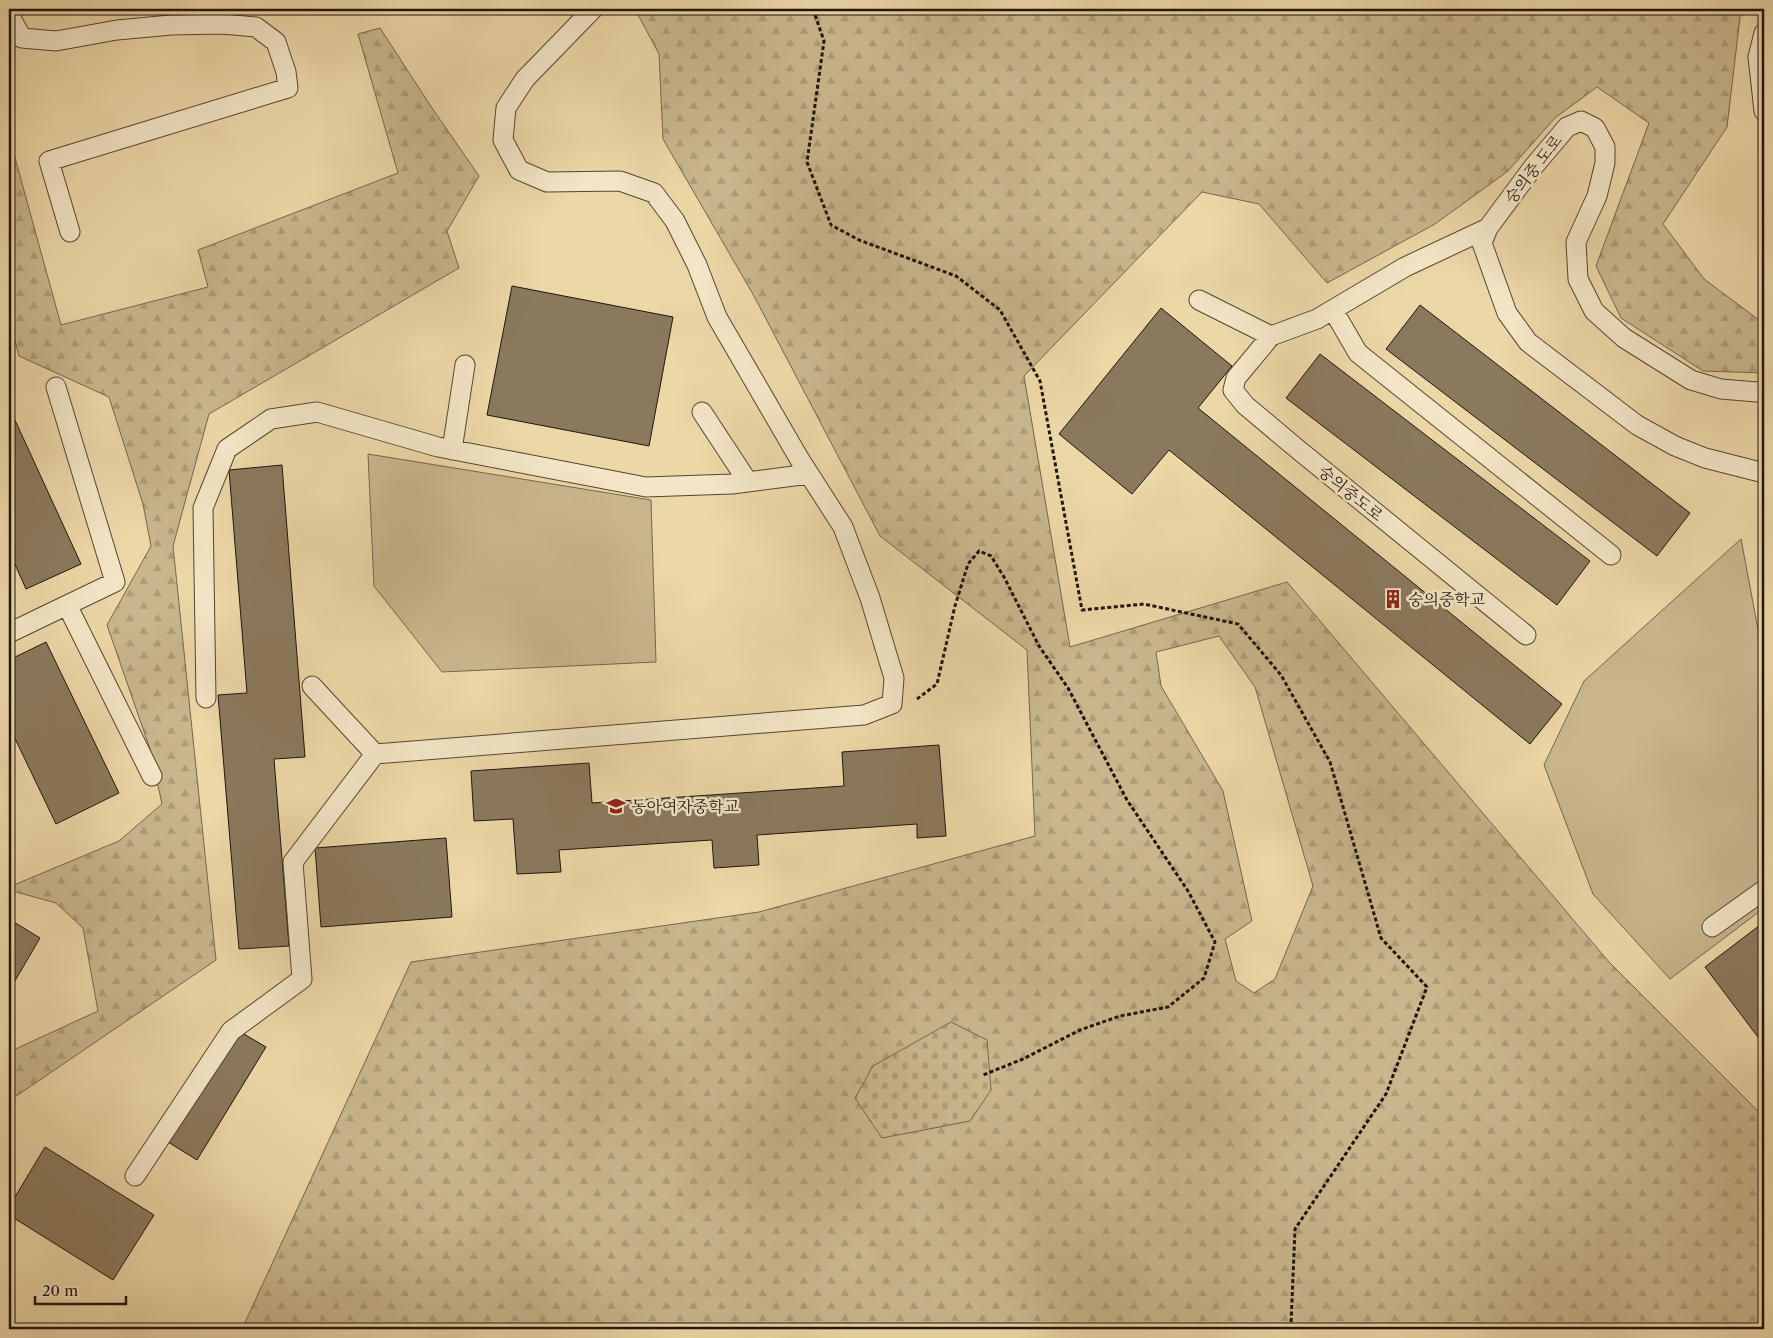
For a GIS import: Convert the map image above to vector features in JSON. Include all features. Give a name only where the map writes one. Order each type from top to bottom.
[{"type":"lane","points":[[135,1176],[231,1031],[302,978],[293,862],[375,754],[864,715],[892,704],[894,678],[870,598],[843,527],[718,318],[697,265],[675,221],[654,193],[620,181],[547,182],[519,170],[503,140],[506,108],[525,79],[593,9]]},
{"type":"lane","points":[[9,15],[22,38],[56,41],[116,30],[172,25],[222,24],[256,27],[276,42],[286,72],[288,88],[50,161],[70,232]]},
{"type":"lane","points":[[1764,33],[1758,57],[1764,111]]},
{"type":"lane","name":"숭의중 도로","points":[[1764,391],[1721,389],[1691,380],[1624,338],[1594,311],[1578,279],[1576,242],[1597,196],[1605,162],[1605,147],[1595,128],[1581,121],[1567,127],[1534,166],[1488,228],[1482,243],[1507,313],[1528,342],[1637,425],[1675,446],[1704,458],[1764,474]]},
{"type":"lane","name":"숭의중도로","points":[[1488,228],[1405,267],[1317,319],[1271,336],[1236,378],[1232,390],[1245,405],[1294,448],[1526,635]]},
{"type":"lane","points":[[1199,300],[1271,336]]},
{"type":"lane","points":[[1333,310],[1358,353],[1611,555]]},
{"type":"lane","points":[[452,450],[465,365]]},
{"type":"lane","points":[[9,633],[115,582],[56,387]]},
{"type":"lane","points":[[206,698],[203,508],[227,449],[271,419],[317,412],[438,447],[646,487],[732,484],[810,474]]},
{"type":"lane","points":[[702,412],[748,482]]},
{"type":"lane","points":[[67,606],[152,776]]},
{"type":"lane","points":[[312,686],[375,754]]},
{"type":"lane","points":[[1712,927],[1764,890]]},
{"type":"path","points":[[813,9],[824,41],[807,162],[831,225],[859,240],[956,276],[1000,310],[1040,381],[1082,610],[1144,604],[1238,624],[1281,675],[1330,762],[1382,938],[1427,987],[1386,1094],[1295,1229],[1291,1325],[1266,1329]]},
{"type":"path","points":[[892,704],[919,699],[937,684],[955,606],[968,564],[979,551],[990,556],[1004,577],[1039,646],[1068,688],[1127,800],[1188,891],[1214,942],[1204,978],[1168,1007],[1120,1016],[1080,1030],[1023,1059],[983,1075]]},
{"type":"green space","points":[[635,9],[1741,9],[1727,127],[1663,224],[1704,279],[1759,320],[1764,318],[1764,373],[1703,371],[1621,318],[1596,266],[1649,123],[1597,87],[1555,118],[1508,171],[1435,224],[1327,283],[1259,204],[1202,192],[1024,376],[1070,647],[1287,582],[1609,962],[1764,1117],[1764,1329],[242,1329],[411,962],[759,912],[1035,836],[1027,650],[880,536],[754,296],[663,139],[659,54]],"holes":[[[1219,636],[1255,687],[1313,886],[1275,979],[1254,993],[1236,981],[1225,939],[1252,921],[1223,791],[1161,686],[1156,652]]]},
{"type":"green space","points":[[380,28],[479,176],[447,231],[459,268],[209,414],[173,546],[216,960],[9,1101],[9,1052],[98,1011],[83,928],[56,903],[9,890],[9,887],[119,841],[162,804],[150,749],[107,625],[151,546],[143,504],[109,397],[19,356],[9,319],[9,136],[61,325],[208,287],[198,250],[398,173],[358,34]]},
{"type":"green space","points":[[368,454],[651,500],[656,662],[442,672],[374,586]]},
{"type":"green space","points":[[1741,539],[1764,661],[1764,908],[1670,979],[1593,894],[1544,765],[1584,681]]},
{"type":"green space","points":[[951,1022],[987,1040],[991,1090],[970,1121],[882,1138],[855,1098],[873,1066]]},
{"type":"building","points":[[512,286],[673,317],[649,446],[487,415]]},
{"type":"building","points":[[1420,305],[1690,513],[1657,556],[1386,349]]},
{"type":"building","name":"숭의중학교","points":[[1161,308],[1232,366],[1198,408],[1562,704],[1530,744],[1169,450],[1132,494],[1059,434]]},
{"type":"building","points":[[1320,354],[1590,561],[1557,605],[1286,398]]},
{"type":"building","points":[[9,407],[81,564],[26,589],[9,551]]},
{"type":"building","points":[[282,465],[305,757],[274,759],[289,946],[239,949],[218,695],[247,693],[229,470]]},
{"type":"building","points":[[46,642],[119,793],[56,824],[9,726],[9,660]]},
{"type":"building","points":[[939,745],[946,836],[917,838],[917,824],[757,835],[759,865],[714,868],[712,840],[559,850],[561,872],[517,874],[513,819],[474,821],[471,771],[589,763],[592,803],[844,786],[842,752]]},
{"type":"building","points":[[446,838],[452,917],[321,927],[315,848]]},
{"type":"building","points":[[9,919],[40,938],[9,991]]},
{"type":"building","points":[[1764,922],[1764,1045],[1705,967]]},
{"type":"building","points":[[237,1030],[266,1047],[197,1160],[168,1142]]},
{"type":"building","points":[[45,1147],[154,1215],[113,1280],[9,1215],[9,1207]]},
{"type":"place","name":"숭의중학교","points":[[1393,599]]},
{"type":"place","name":"동아여자중학교","points":[[616,806]]}]
